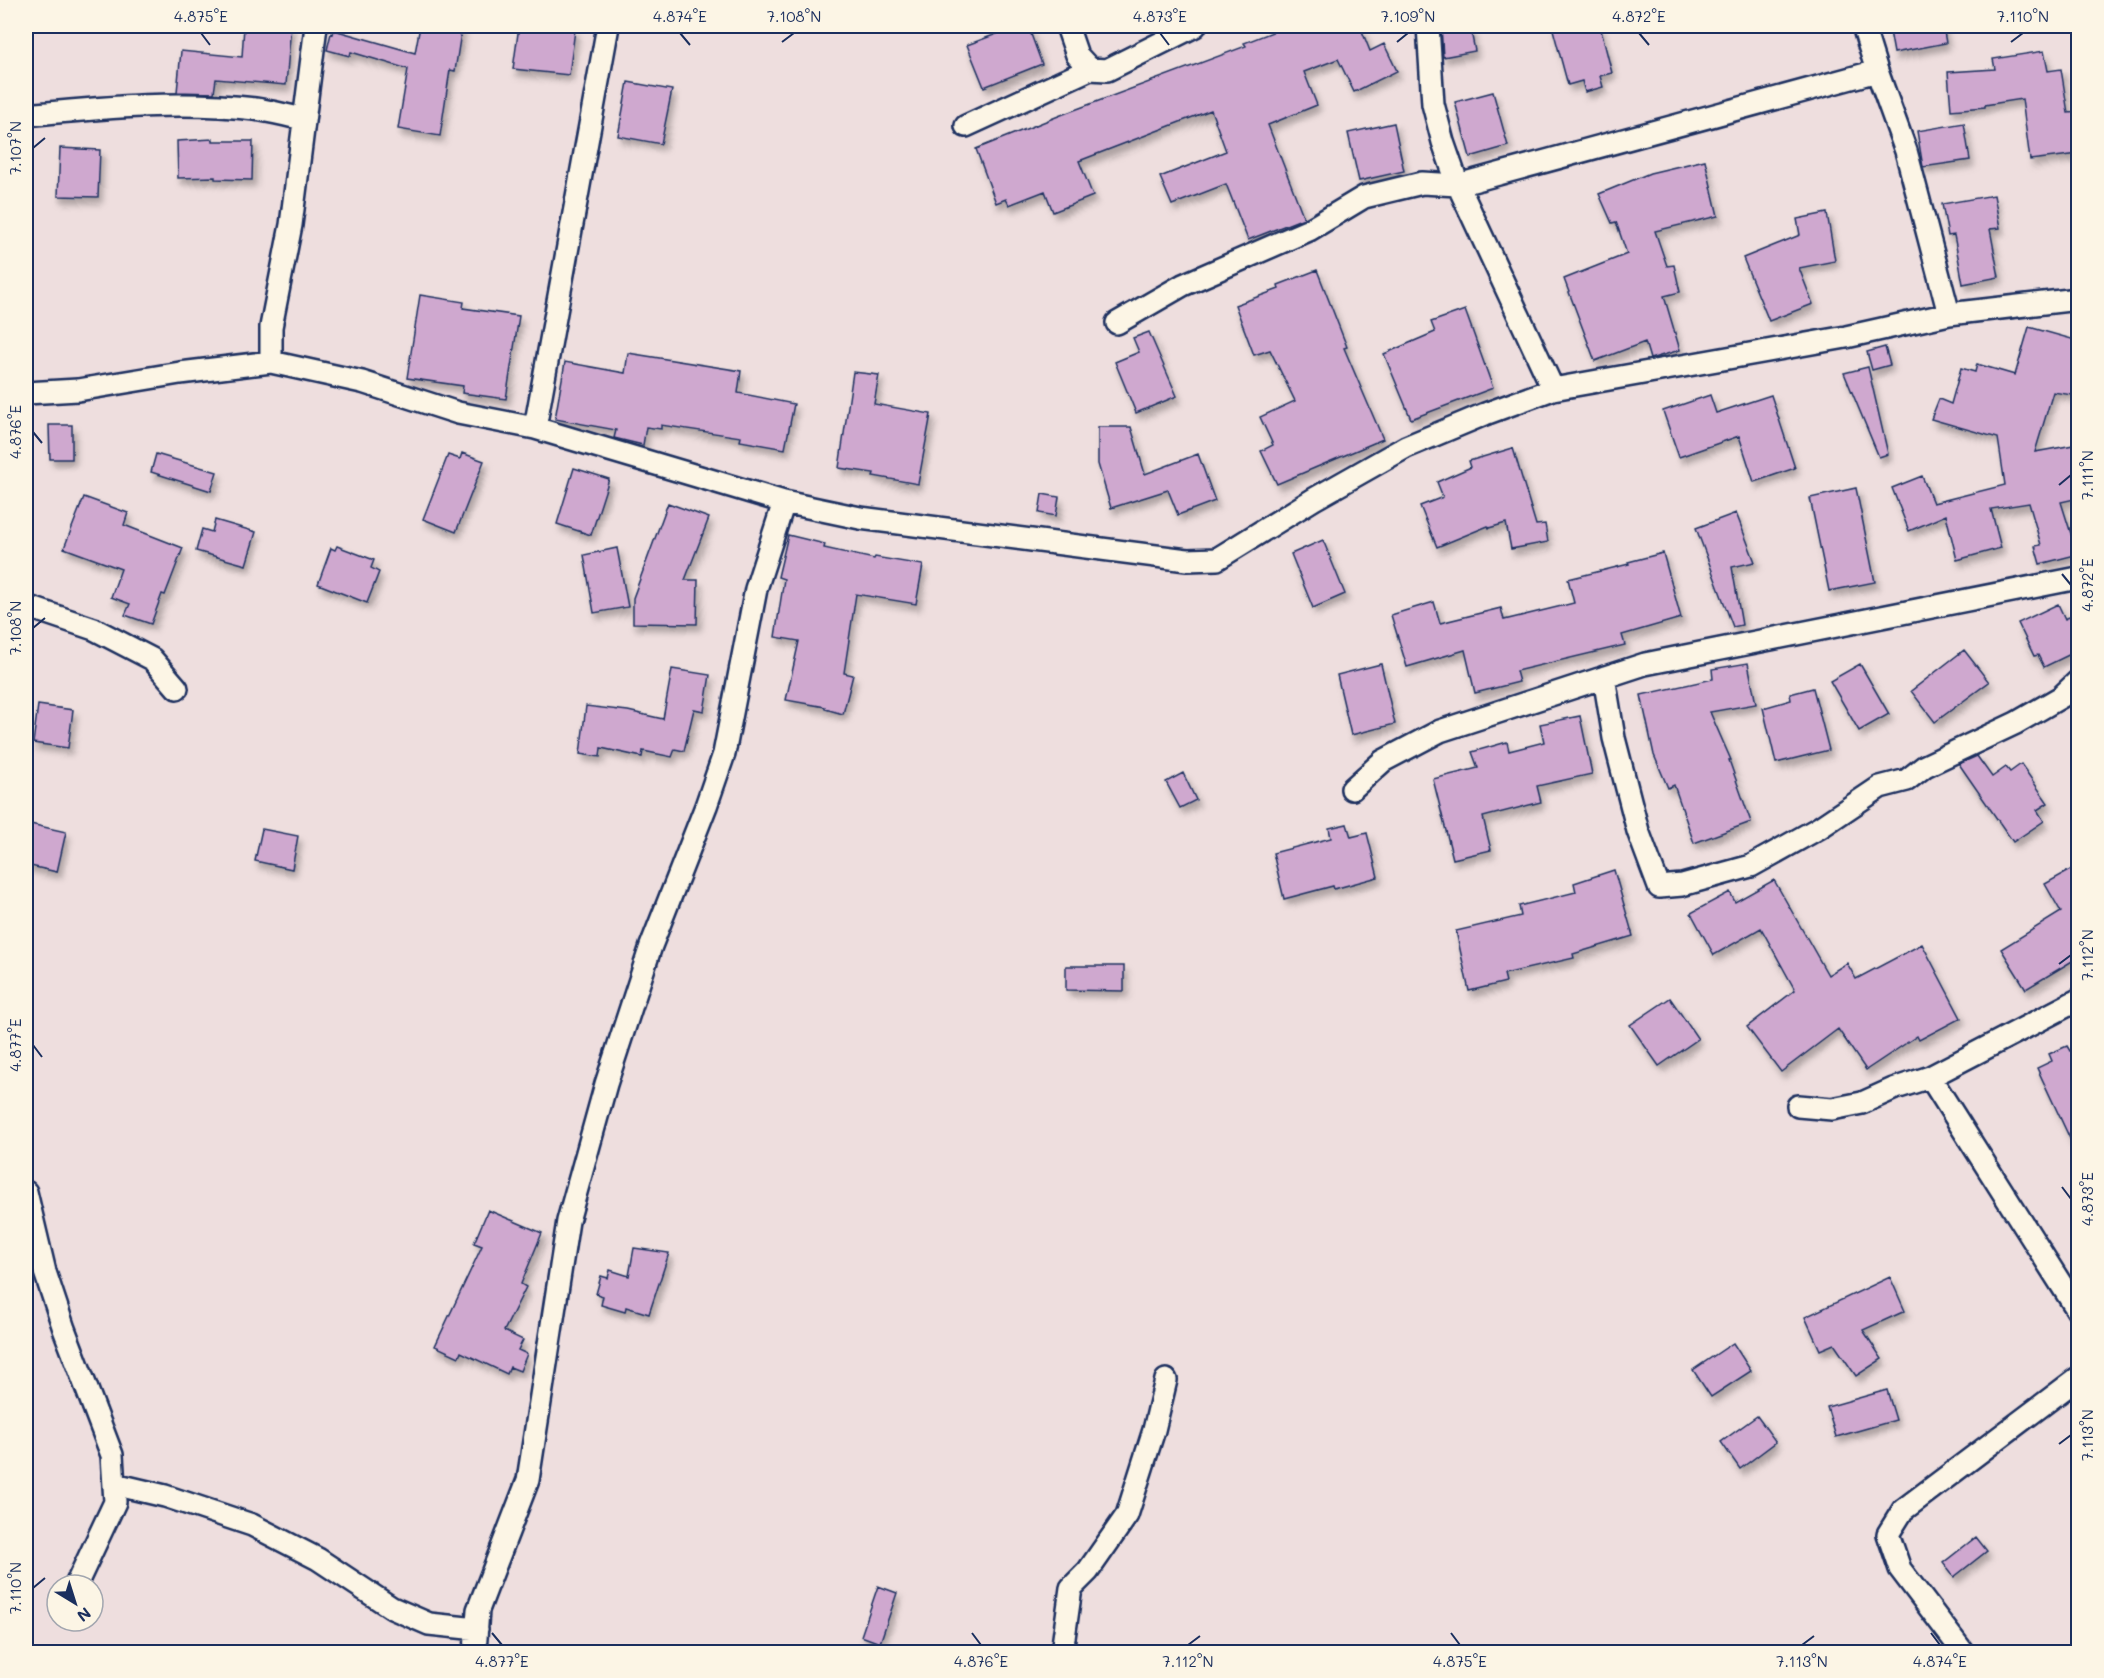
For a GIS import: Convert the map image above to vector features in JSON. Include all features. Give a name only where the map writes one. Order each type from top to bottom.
[{"type":"street","points":[[271,362],[271,327],[291,225],[316,26]]},
{"type":"street","points":[[535,428],[608,26]]},
{"type":"street","points":[[1067,26],[1077,55],[1090,69]]},
{"type":"street","points":[[966,126],[1090,69],[1107,70],[1196,26]]},
{"type":"street","points":[[1428,26],[1433,104],[1458,186],[1553,389]]},
{"type":"street","points":[[1863,26],[1876,71],[1906,151],[1949,314]]},
{"type":"street","points":[[1117,323],[1183,285],[1309,230],[1364,197],[1422,183],[1458,186],[1876,71]]},
{"type":"street","points":[[26,115],[123,106],[188,106],[255,109],[304,119]]},
{"type":"street","points":[[26,393],[78,390],[180,373],[271,362],[362,382],[458,412],[535,428],[784,502],[860,518],[1187,560],[1217,559],[1314,499],[1406,447],[1553,389],[1846,337],[1949,314],[2079,299]]},
{"type":"street","points":[[475,1653],[478,1610],[528,1480],[568,1221],[606,1084],[651,946],[724,754],[756,588],[784,502]]},
{"type":"street","points":[[1352,789],[1383,761],[1440,732],[1646,664],[2079,578]]},
{"type":"street","points":[[26,606],[94,629],[152,659],[177,688]]},
{"type":"street","points":[[1604,677],[1614,738],[1638,831],[1659,887],[1682,885],[1751,866],[1819,828],[1880,787],[1907,780],[1925,766],[2016,723],[2061,698],[2079,681]]},
{"type":"street","points":[[1798,1106],[1832,1109],[1862,1103],[1893,1089],[1930,1077],[2079,1000]]},
{"type":"street","points":[[1930,1077],[2079,1311]]},
{"type":"street","points":[[26,1192],[45,1272],[112,1455],[115,1502],[82,1573]]},
{"type":"street","points":[[1963,1653],[1900,1569],[1888,1534],[1903,1510],[2079,1378]]},
{"type":"street","points":[[1062,1653],[1071,1588],[1088,1571],[1127,1515],[1154,1430],[1166,1380]]},
{"type":"street","points":[[114,1485],[165,1496],[252,1525],[318,1559],[392,1608],[429,1624],[477,1629]]},
{"type":"building","points":[[244,26],[291,26],[286,85],[216,79],[214,93],[177,92],[181,51],[242,57]]},
{"type":"building","points":[[420,26],[462,26],[455,71],[450,70],[440,136],[398,129],[408,69],[351,52],[350,56],[327,50],[331,33],[333,34],[334,30],[415,53]]},
{"type":"building","points":[[519,26],[575,30],[569,75],[513,69]]},
{"type":"building","points":[[1018,26],[1028,26],[1042,64],[984,87],[967,45]]},
{"type":"building","points":[[1288,26],[1360,26],[1370,51],[1384,44],[1397,71],[1354,92],[1338,59],[1304,72],[1317,105],[1268,125],[1304,218],[1248,240],[1226,184],[1172,205],[1160,177],[1226,151],[1211,110],[1079,161],[1093,196],[1053,212],[1045,191],[1009,205],[1006,199],[996,203],[976,149],[1246,46],[1244,43]]},
{"type":"building","points":[[1441,26],[1470,26],[1475,51],[1443,57]]},
{"type":"building","points":[[1552,26],[1600,26],[1612,73],[1600,76],[1603,87],[1585,92],[1582,81],[1568,85]]},
{"type":"building","points":[[1889,26],[1943,26],[1946,43],[1894,53]]},
{"type":"building","points":[[2044,51],[2048,71],[2061,69],[2068,113],[2079,112],[2079,154],[2030,160],[2022,99],[1985,105],[1985,107],[1951,110],[1948,72],[1995,69],[1993,59]]},
{"type":"building","points":[[628,82],[672,90],[661,144],[618,136]]},
{"type":"building","points":[[1493,92],[1508,146],[1470,157],[1455,102]]},
{"type":"building","points":[[1394,123],[1404,171],[1359,181],[1348,133]]},
{"type":"building","points":[[1964,123],[1970,160],[1923,167],[1917,131]]},
{"type":"building","points":[[213,139],[213,141],[253,141],[252,180],[215,179],[215,177],[178,178],[177,141]]},
{"type":"building","points":[[60,148],[100,150],[98,197],[58,196]]},
{"type":"building","points":[[1705,160],[1718,216],[1655,231],[1667,266],[1674,265],[1680,292],[1664,296],[1680,350],[1650,359],[1645,342],[1595,361],[1564,279],[1627,254],[1616,222],[1612,223],[1599,194],[1650,173]]},
{"type":"building","points":[[1994,195],[2000,228],[1990,229],[1999,277],[1963,284],[1954,235],[1948,236],[1942,204]]},
{"type":"building","points":[[1827,213],[1835,261],[1799,268],[1813,304],[1769,321],[1743,258],[1800,235],[1797,219]]},
{"type":"building","points":[[1317,270],[1347,347],[1344,348],[1383,439],[1277,484],[1261,451],[1273,445],[1260,417],[1295,401],[1270,350],[1254,355],[1235,305],[1279,289],[1278,285]]},
{"type":"building","points":[[420,295],[464,302],[463,308],[519,316],[506,399],[462,393],[463,386],[407,378]]},
{"type":"building","points":[[1465,310],[1493,388],[1411,419],[1384,354],[1435,332],[1431,322]]},
{"type":"building","points":[[2029,327],[2079,341],[2079,396],[2053,392],[2035,452],[2079,444],[2079,498],[2061,502],[2072,537],[2079,536],[2079,554],[2040,564],[2035,546],[2041,545],[2029,503],[1991,509],[2001,548],[1957,560],[1946,515],[1909,531],[1892,488],[1922,476],[1933,503],[2005,485],[1998,438],[1931,419],[1939,399],[1951,404],[1961,368],[1975,372],[1977,364],[2015,375]]},
{"type":"building","points":[[1149,332],[1177,396],[1136,413],[1115,362],[1139,352],[1133,338]]},
{"type":"building","points":[[1885,347],[1890,365],[1872,370],[1867,352]]},
{"type":"building","points":[[628,353],[741,371],[738,393],[794,404],[785,449],[740,441],[741,437],[661,425],[661,429],[646,427],[643,445],[614,438],[616,430],[555,419],[565,362],[625,373]]},
{"type":"building","points":[[1868,367],[1888,454],[1879,457],[1844,373]]},
{"type":"building","points":[[853,372],[879,375],[874,404],[931,414],[918,484],[873,476],[874,473],[839,468]]},
{"type":"building","points":[[1710,395],[1716,413],[1771,395],[1795,468],[1754,482],[1739,436],[1679,457],[1663,411]]},
{"type":"building","points":[[49,425],[72,425],[72,459],[50,459]]},
{"type":"building","points":[[1098,427],[1131,427],[1145,474],[1198,454],[1215,501],[1178,515],[1168,490],[1111,508],[1098,464]]},
{"type":"building","points":[[1513,448],[1536,525],[1545,524],[1548,542],[1511,549],[1506,523],[1489,528],[1488,526],[1437,547],[1420,506],[1443,497],[1437,482],[1471,467],[1469,461]]},
{"type":"building","points":[[462,453],[484,461],[456,532],[423,519],[448,455],[460,459]]},
{"type":"building","points":[[156,454],[217,472],[211,491],[151,472]]},
{"type":"building","points":[[574,468],[609,479],[591,535],[557,524]]},
{"type":"building","points":[[1856,488],[1875,582],[1829,591],[1810,498]]},
{"type":"building","points":[[1042,494],[1059,497],[1056,516],[1039,513]]},
{"type":"building","points":[[84,497],[128,513],[124,525],[183,548],[151,624],[125,615],[130,604],[111,597],[121,569],[64,548]]},
{"type":"building","points":[[668,503],[709,518],[685,580],[698,580],[697,624],[633,623],[633,598]]},
{"type":"building","points":[[1736,513],[1755,562],[1732,567],[1742,625],[1733,627],[1696,528]]},
{"type":"building","points":[[215,520],[256,532],[246,565],[196,551],[202,529],[212,532]]},
{"type":"building","points":[[788,535],[825,544],[824,548],[874,559],[875,557],[923,565],[916,604],[856,594],[844,673],[853,675],[843,714],[825,709],[825,707],[786,700],[799,641],[775,637],[784,579],[778,577]]},
{"type":"building","points":[[1323,540],[1345,594],[1313,608],[1291,554]]},
{"type":"building","points":[[337,546],[374,560],[371,568],[379,572],[367,603],[318,584],[331,548],[335,550]]},
{"type":"building","points":[[617,548],[628,607],[594,613],[584,555]]},
{"type":"building","points":[[1663,553],[1681,618],[1622,635],[1625,645],[1516,671],[1519,682],[1475,693],[1465,650],[1407,667],[1391,615],[1434,602],[1440,623],[1501,608],[1504,620],[1574,603],[1568,579]]},
{"type":"building","points":[[2058,604],[2065,619],[2079,612],[2079,650],[2044,667],[2038,655],[2034,656],[2018,623]]},
{"type":"building","points":[[1964,650],[1989,682],[1935,722],[1911,691]]},
{"type":"building","points":[[1748,663],[1756,704],[1710,712],[1731,760],[1729,760],[1751,822],[1694,843],[1674,785],[1668,788],[1654,755],[1641,695],[1713,679],[1712,669]]},
{"type":"building","points":[[1381,664],[1395,724],[1351,735],[1337,675]]},
{"type":"building","points":[[1860,664],[1889,714],[1859,731],[1830,681]]},
{"type":"building","points":[[672,669],[710,675],[704,711],[694,709],[684,751],[675,749],[672,757],[643,751],[642,757],[601,748],[600,757],[580,754],[586,706],[628,711],[663,719]]},
{"type":"building","points":[[1813,688],[1829,750],[1776,763],[1763,708],[1791,700],[1790,694]]},
{"type":"building","points":[[38,705],[73,710],[68,748],[33,743]]},
{"type":"building","points":[[1580,716],[1592,774],[1537,786],[1541,802],[1483,817],[1491,850],[1453,859],[1433,779],[1478,768],[1472,752],[1507,742],[1509,751],[1544,742],[1540,724]]},
{"type":"building","points":[[1977,756],[1992,777],[2006,767],[2010,772],[2021,764],[2048,803],[2037,810],[2044,821],[2013,842],[1959,764]]},
{"type":"building","points":[[1183,773],[1196,800],[1180,808],[1166,782]]},
{"type":"building","points":[[26,823],[66,832],[57,872],[26,865]]},
{"type":"building","points":[[1347,824],[1351,837],[1367,833],[1378,877],[1284,899],[1273,853],[1331,838],[1329,828]]},
{"type":"building","points":[[262,829],[298,836],[292,869],[255,861]]},
{"type":"building","points":[[2079,865],[2079,957],[2026,989],[2001,949],[2061,912],[2045,884]]},
{"type":"building","points":[[1614,870],[1633,936],[1573,954],[1574,958],[1504,974],[1506,982],[1469,991],[1456,931],[1521,916],[1519,906],[1576,892],[1574,883]]},
{"type":"building","points":[[1774,880],[1828,975],[1847,963],[1856,979],[1922,944],[1961,1018],[1919,1040],[1917,1036],[1866,1070],[1838,1029],[1781,1072],[1747,1027],[1795,990],[1761,928],[1714,955],[1691,913],[1730,892],[1735,902]]},
{"type":"building","points":[[1066,966],[1124,966],[1124,991],[1066,990]]},
{"type":"building","points":[[1670,998],[1698,1039],[1659,1066],[1630,1025]]},
{"type":"building","points":[[2067,1046],[2070,1051],[2079,1047],[2079,1158],[2037,1068],[2052,1061],[2049,1054]]},
{"type":"building","points":[[488,1210],[542,1233],[521,1284],[526,1287],[504,1331],[523,1340],[518,1350],[527,1354],[520,1371],[510,1367],[507,1374],[461,1352],[459,1357],[435,1346],[482,1246],[474,1243]]},
{"type":"building","points":[[634,1248],[669,1253],[649,1314],[626,1307],[625,1312],[601,1305],[603,1296],[596,1294],[601,1276],[608,1278],[610,1270],[629,1276]]},
{"type":"building","points":[[1890,1277],[1905,1311],[1863,1330],[1882,1359],[1856,1376],[1834,1344],[1820,1350],[1805,1317]]},
{"type":"building","points":[[1733,1343],[1751,1371],[1711,1397],[1693,1370]]},
{"type":"building","points":[[1887,1390],[1896,1420],[1836,1437],[1827,1407]]},
{"type":"building","points":[[1757,1416],[1776,1442],[1740,1469],[1721,1442]]},
{"type":"building","points":[[1976,1537],[1987,1551],[1954,1577],[1943,1563]]},
{"type":"building","points":[[878,1586],[897,1593],[880,1643],[861,1636]]}]
